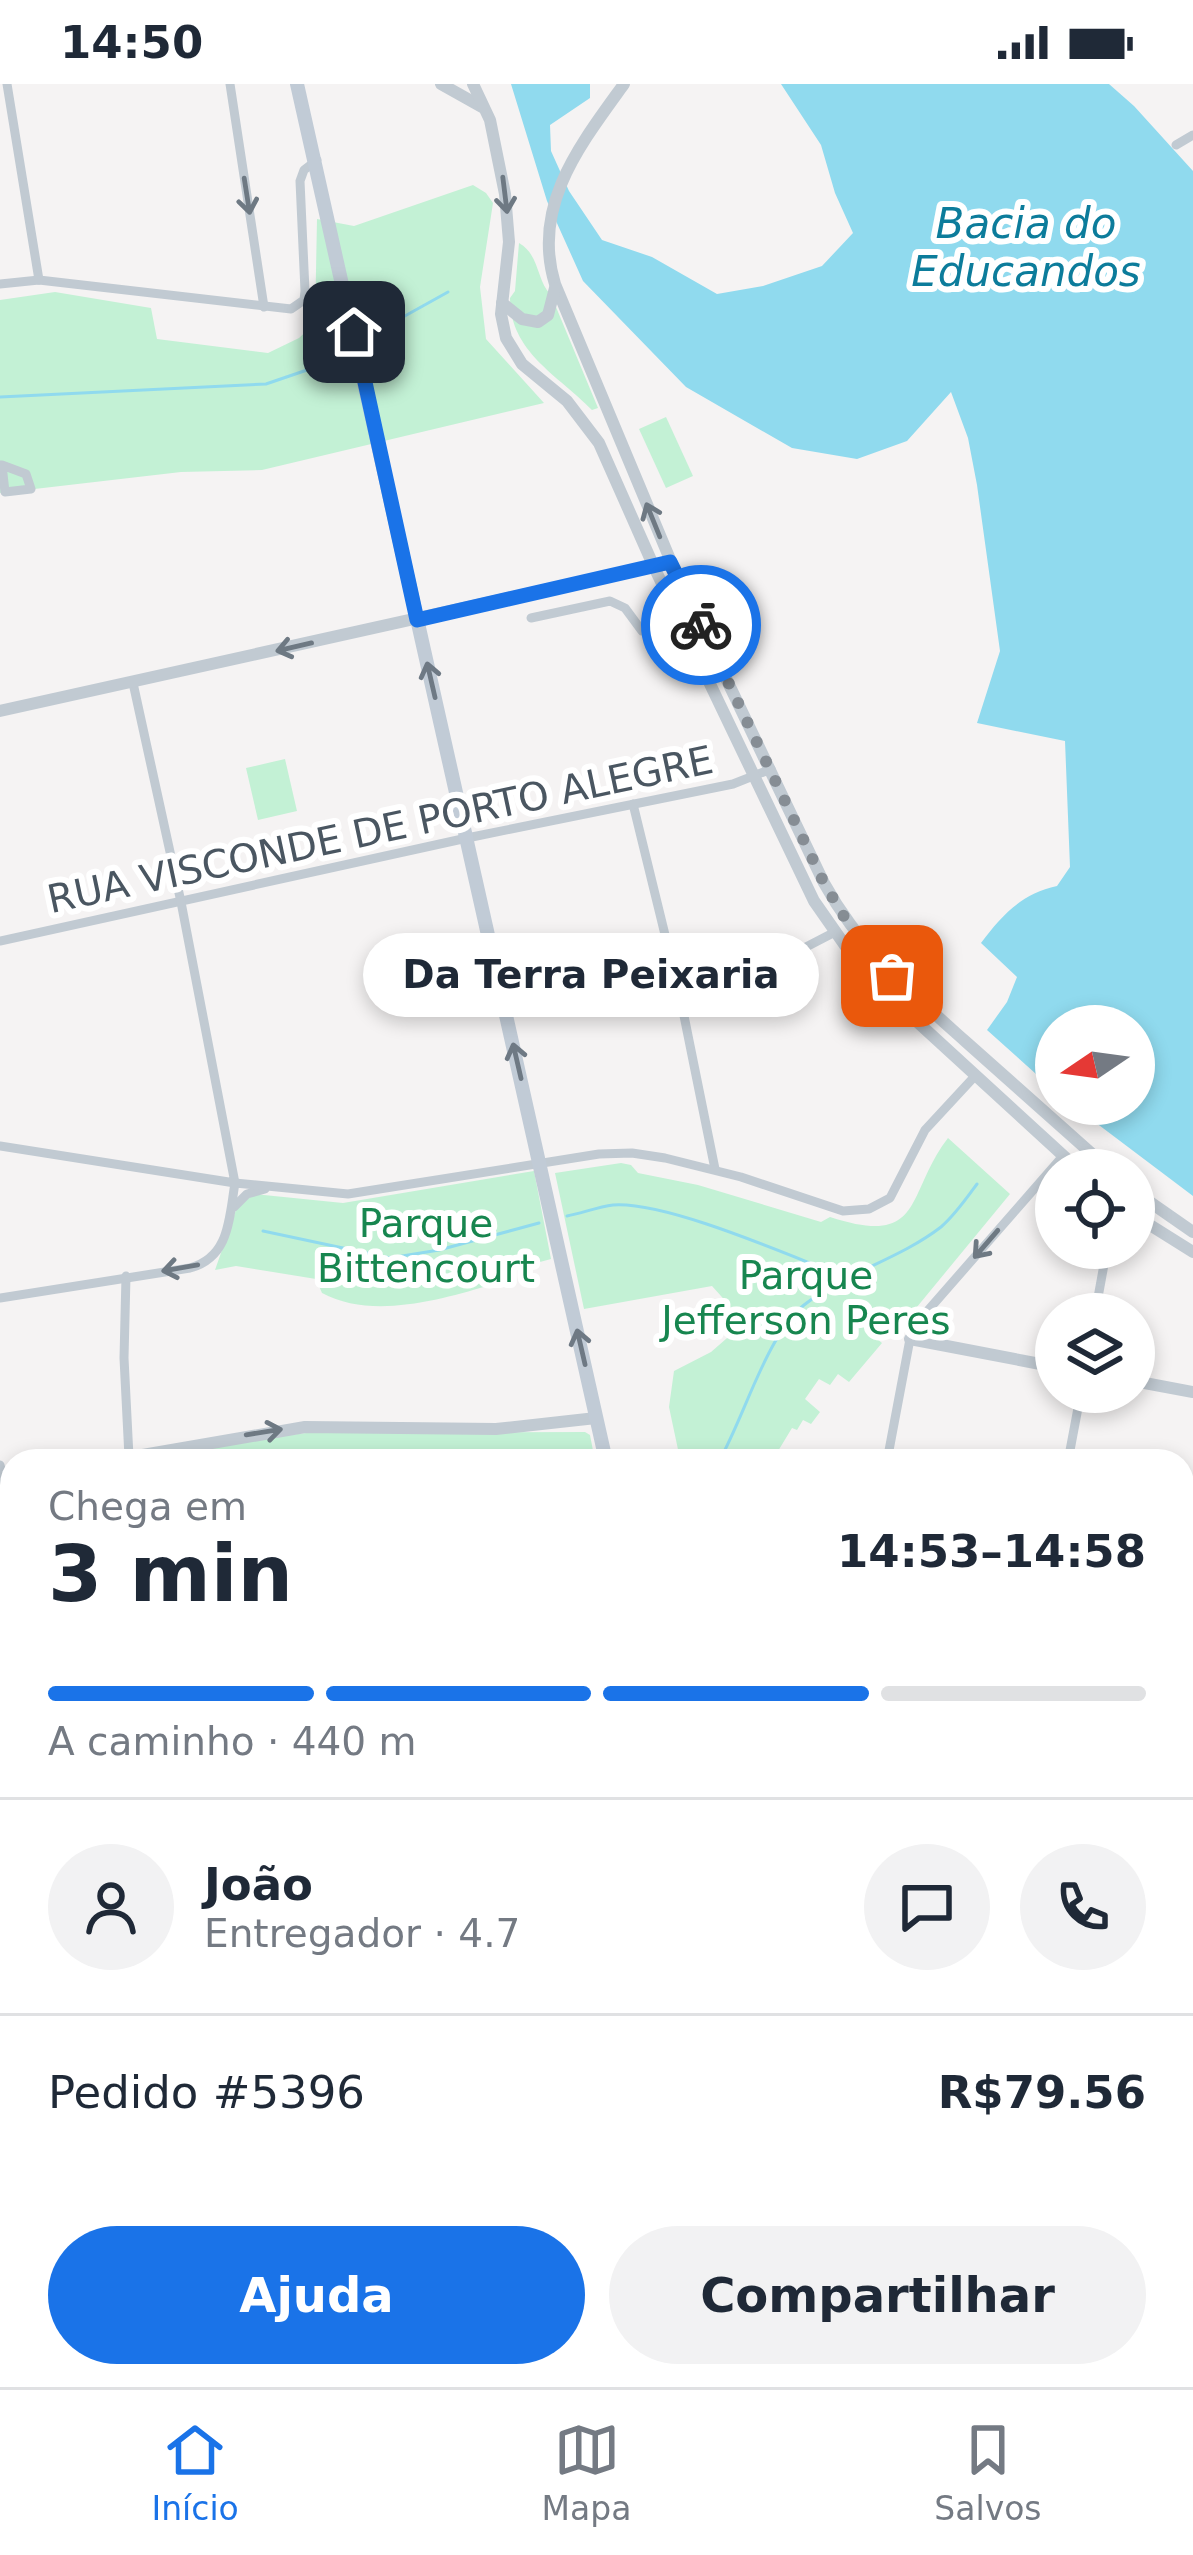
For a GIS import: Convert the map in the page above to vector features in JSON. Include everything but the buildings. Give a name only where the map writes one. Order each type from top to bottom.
[{"type":"main road","points":[[297,84],[603,1449]]},
{"type":"street","points":[[7,84],[39,280]]},
{"type":"street","points":[[230,84],[264,308]]},
{"type":"street","points":[[441,84],[485,109]]},
{"type":"street","points":[[472,84],[495,135],[508,212],[502,325],[513,352],[586,422],[599,443],[801,876],[833,933],[865,974],[1056,1149]]},
{"type":"street","points":[[624,84],[565,172],[548,222],[547,254],[554,284],[670,562],[849,925],[877,961],[1086,1149]]},
{"type":"street","points":[[1176,145],[1193,135]]},
{"type":"street","points":[[0,284],[39,280],[291,309],[304,300],[301,176],[317,160]]},
{"type":"street","points":[[304,209],[327,207]]},
{"type":"street","points":[[502,303],[522,319],[538,322],[552,307],[554,284]]},
{"type":"street","points":[[0,711],[670,562]]},
{"type":"street","points":[[531,617],[610,601],[625,608],[642,631],[678,618]]},
{"type":"street","points":[[0,1298],[190,1268],[209,1261],[224,1242],[236,1184],[133,683]]},
{"type":"street","name":"RUA VISCONDE DE PORTO ALEGRE","points":[[0,941],[771,770]]},
{"type":"street","points":[[633,804],[680,996],[715,1169]]},
{"type":"street","points":[[801,876],[817,867]]},
{"type":"street","points":[[680,996],[746,980],[833,933]]},
{"type":"street","points":[[0,1146],[236,1184],[348,1194],[632,1153],[715,1169],[843,1210],[869,1210],[890,1198],[925,1130],[975,1076]]},
{"type":"street","points":[[1004,1103],[1017,1088]]},
{"type":"street","points":[[230,1211],[248,1194],[270,1188]]},
{"type":"street","points":[[889,1449],[916,1323],[1035,1189]]},
{"type":"street","points":[[1155,1206],[1193,1232]]},
{"type":"street","points":[[1155,1228],[1193,1252]]},
{"type":"street","points":[[126,1276],[128,1449]]},
{"type":"street","points":[[910,1339],[1035,1363]]},
{"type":"street","points":[[1155,1386],[1193,1393]]},
{"type":"street","points":[[1070,1449],[1077,1413]]},
{"type":"street","points":[[175,1449],[305,1427],[496,1429],[596,1418]]},
{"type":"green space","points":[[473,185],[493,203],[480,287],[486,339],[544,403],[262,470],[181,472],[0,493],[0,300],[55,292],[151,308],[157,339],[268,353],[299,338],[315,323],[317,219],[354,226]]},
{"type":"green space","points":[[519,243],[531,254],[551,295],[598,408],[592,410],[551,373],[518,333],[510,298],[515,291]]},
{"type":"green space","points":[[666,417],[693,476],[666,488],[639,429]]},
{"type":"green space","points":[[285,759],[297,811],[258,820],[246,768]]},
{"type":"green space","name":"Parque Jefferson Peres","points":[[948,1138],[1010,1194],[898,1330],[880,1317],[870,1333],[882,1343],[849,1382],[838,1374],[830,1385],[819,1379],[805,1399],[820,1412],[811,1424],[803,1420],[797,1430],[792,1428],[779,1449],[678,1449],[669,1407],[674,1371],[711,1352],[734,1332],[730,1306],[712,1286],[584,1309],[555,1173],[621,1163],[638,1173],[698,1185],[821,1222],[830,1217],[882,1226],[909,1210]]},
{"type":"green space","name":"Parque Bittencourt","points":[[534,1171],[551,1259],[485,1277],[487,1286],[425,1302],[361,1305],[322,1293],[316,1279],[236,1266],[215,1270],[236,1210],[253,1194],[343,1203]]},
{"type":"green space","points":[[585,1432],[593,1449],[208,1449],[306,1433]]},
{"type":"water","name":"Bacia do Educandos","points":[[511,84],[590,84],[590,98],[550,125],[551,151],[569,191],[602,240],[652,257],[717,294],[763,286],[822,266],[853,233],[821,145],[781,84],[1109,84],[1193,171],[1193,1196],[1155,1167],[1155,1149],[1131,1149],[1099,1125],[1155,1125],[1155,1005],[1035,1005],[1035,1073],[987,1030],[1007,1002],[1017,977],[981,943],[1013,907],[1057,886],[1070,867],[1065,741],[977,723],[1000,651],[977,485],[968,438],[951,392],[907,441],[857,459],[792,448],[686,387],[583,281],[547,201]]},
{"type":"waterway","points":[[358,342],[448,292]]},
{"type":"waterway","points":[[0,397],[266,384],[307,370],[350,347]]},
{"type":"waterway","points":[[725,1449],[790,1319],[820,1294],[941,1227],[977,1184]]},
{"type":"waterway","points":[[567,1216],[613,1205],[664,1211],[840,1275]]},
{"type":"waterway","points":[[263,1231],[390,1258],[539,1223]]},
{"type":"way so far","points":[[701,625],[824,883],[849,925],[892,976]]},
{"type":"place","name":"Da Terra Peixaria","points":[[892,976]]},
{"type":"route","points":[[354,332],[417,620],[670,562],[701,625]]}]
